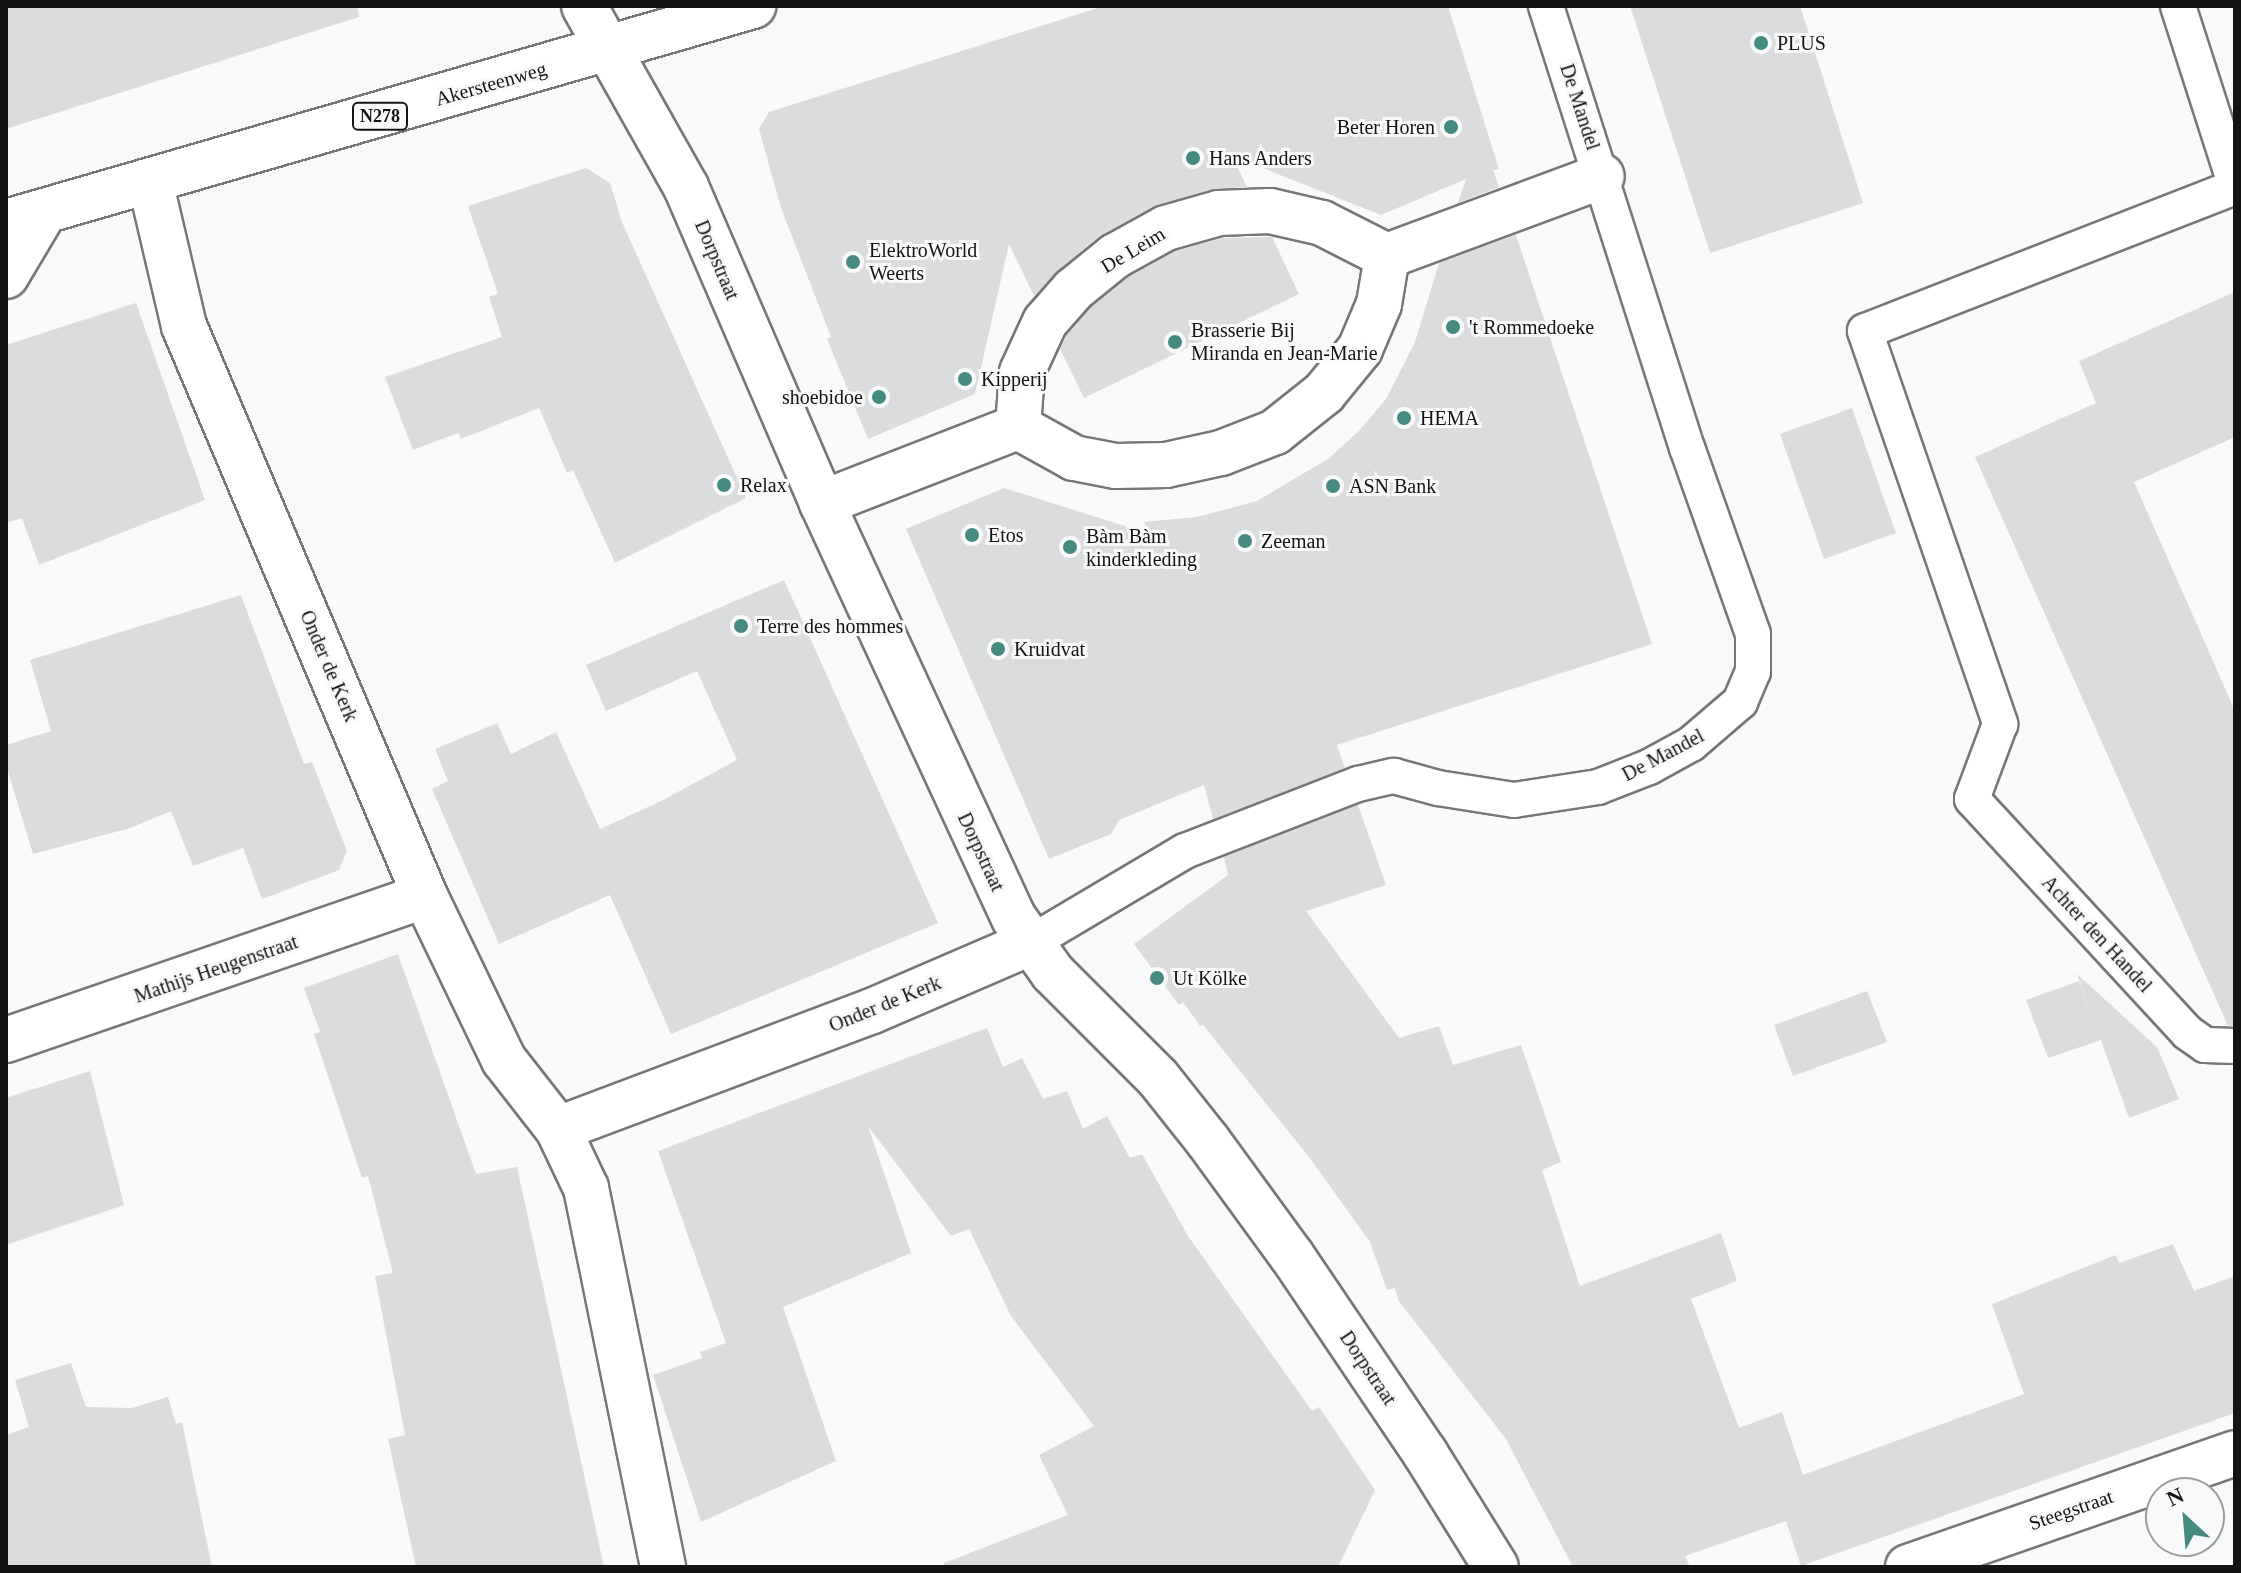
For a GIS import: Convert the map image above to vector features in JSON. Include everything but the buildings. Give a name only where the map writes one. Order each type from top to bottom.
[{"type":"street","name":"Dorpstraat","points":[[584,6],[686,187],[822,503],[994,879],[1030,943],[1053,973],[1158,1078],[1208,1141],[1292,1256],[1425,1453],[1496,1567]]},
{"type":"street","name":"Akersteenweg","points":[[6,276],[25,217],[753,6]]},
{"type":"street","points":[[822,503],[1018,427],[1074,458],[1116,466],[1166,465],[1221,453],[1275,432],[1324,393],[1360,349],[1379,304],[1387,256],[1602,176]]},
{"type":"street","name":"Onder de Kerk","points":[[150,181],[184,326],[425,896],[504,1060],[558,1129],[586,1188],[663,1567]]},
{"type":"street","name":"De Leim","points":[[1018,427],[1022,372],[1045,322],[1073,290],[1115,256],[1166,228],[1219,213],[1270,211],[1322,223],[1387,256]]},
{"type":"street","name":"Mathijs Heugenstraat","points":[[6,1040],[425,896]]},
{"type":"street","name":"Onder de Kerk","points":[[558,1129],[872,1011],[1030,943]]},
{"type":"street","name":"Steegstraat","points":[[1908,1567],[2235,1453]]},
{"type":"lane","name":"De Mandel","points":[[1030,943],[1185,851],[1358,784],[1394,776],[1438,788],[1514,800],[1598,787],[1649,767],[1691,744],[1740,702],[1753,672],[1753,634],[1687,448],[1546,6]]},
{"type":"lane","points":[[2178,6],[2235,186]]},
{"type":"lane","name":"Achter den Handel","points":[[2235,186],[1865,331],[2000,724],[1972,799],[2188,1033],[2205,1045],[2235,1046]]},
{"type":"place","name":"PLUS","points":[[1761,43]]},
{"type":"place","name":"Beter Horen","points":[[1451,127]]},
{"type":"place","name":"Hans Anders","points":[[1193,158]]},
{"type":"place","name":"ElektroWorld Weerts","points":[[853,262]]},
{"type":"place","name":"'t Rommedoeke","points":[[1453,327]]},
{"type":"place","name":"Brasserie Bij Miranda en Jean-Marie","points":[[1175,342]]},
{"type":"place","name":"Kipperij","points":[[965,379]]},
{"type":"place","name":"shoebidoe","points":[[879,397]]},
{"type":"place","name":"HEMA","points":[[1404,418]]},
{"type":"place","name":"Relax","points":[[724,485]]},
{"type":"place","name":"ASN Bank","points":[[1333,486]]},
{"type":"place","name":"Etos","points":[[972,535]]},
{"type":"place","name":"Zeeman","points":[[1245,541]]},
{"type":"place","name":"Bàm Bàm kinderkleding","points":[[1070,547]]},
{"type":"place","name":"Terre des hommes","points":[[741,626]]},
{"type":"place","name":"Kruidvat","points":[[998,649]]},
{"type":"place","name":"Ut Kölke","points":[[1157,978]]}]
